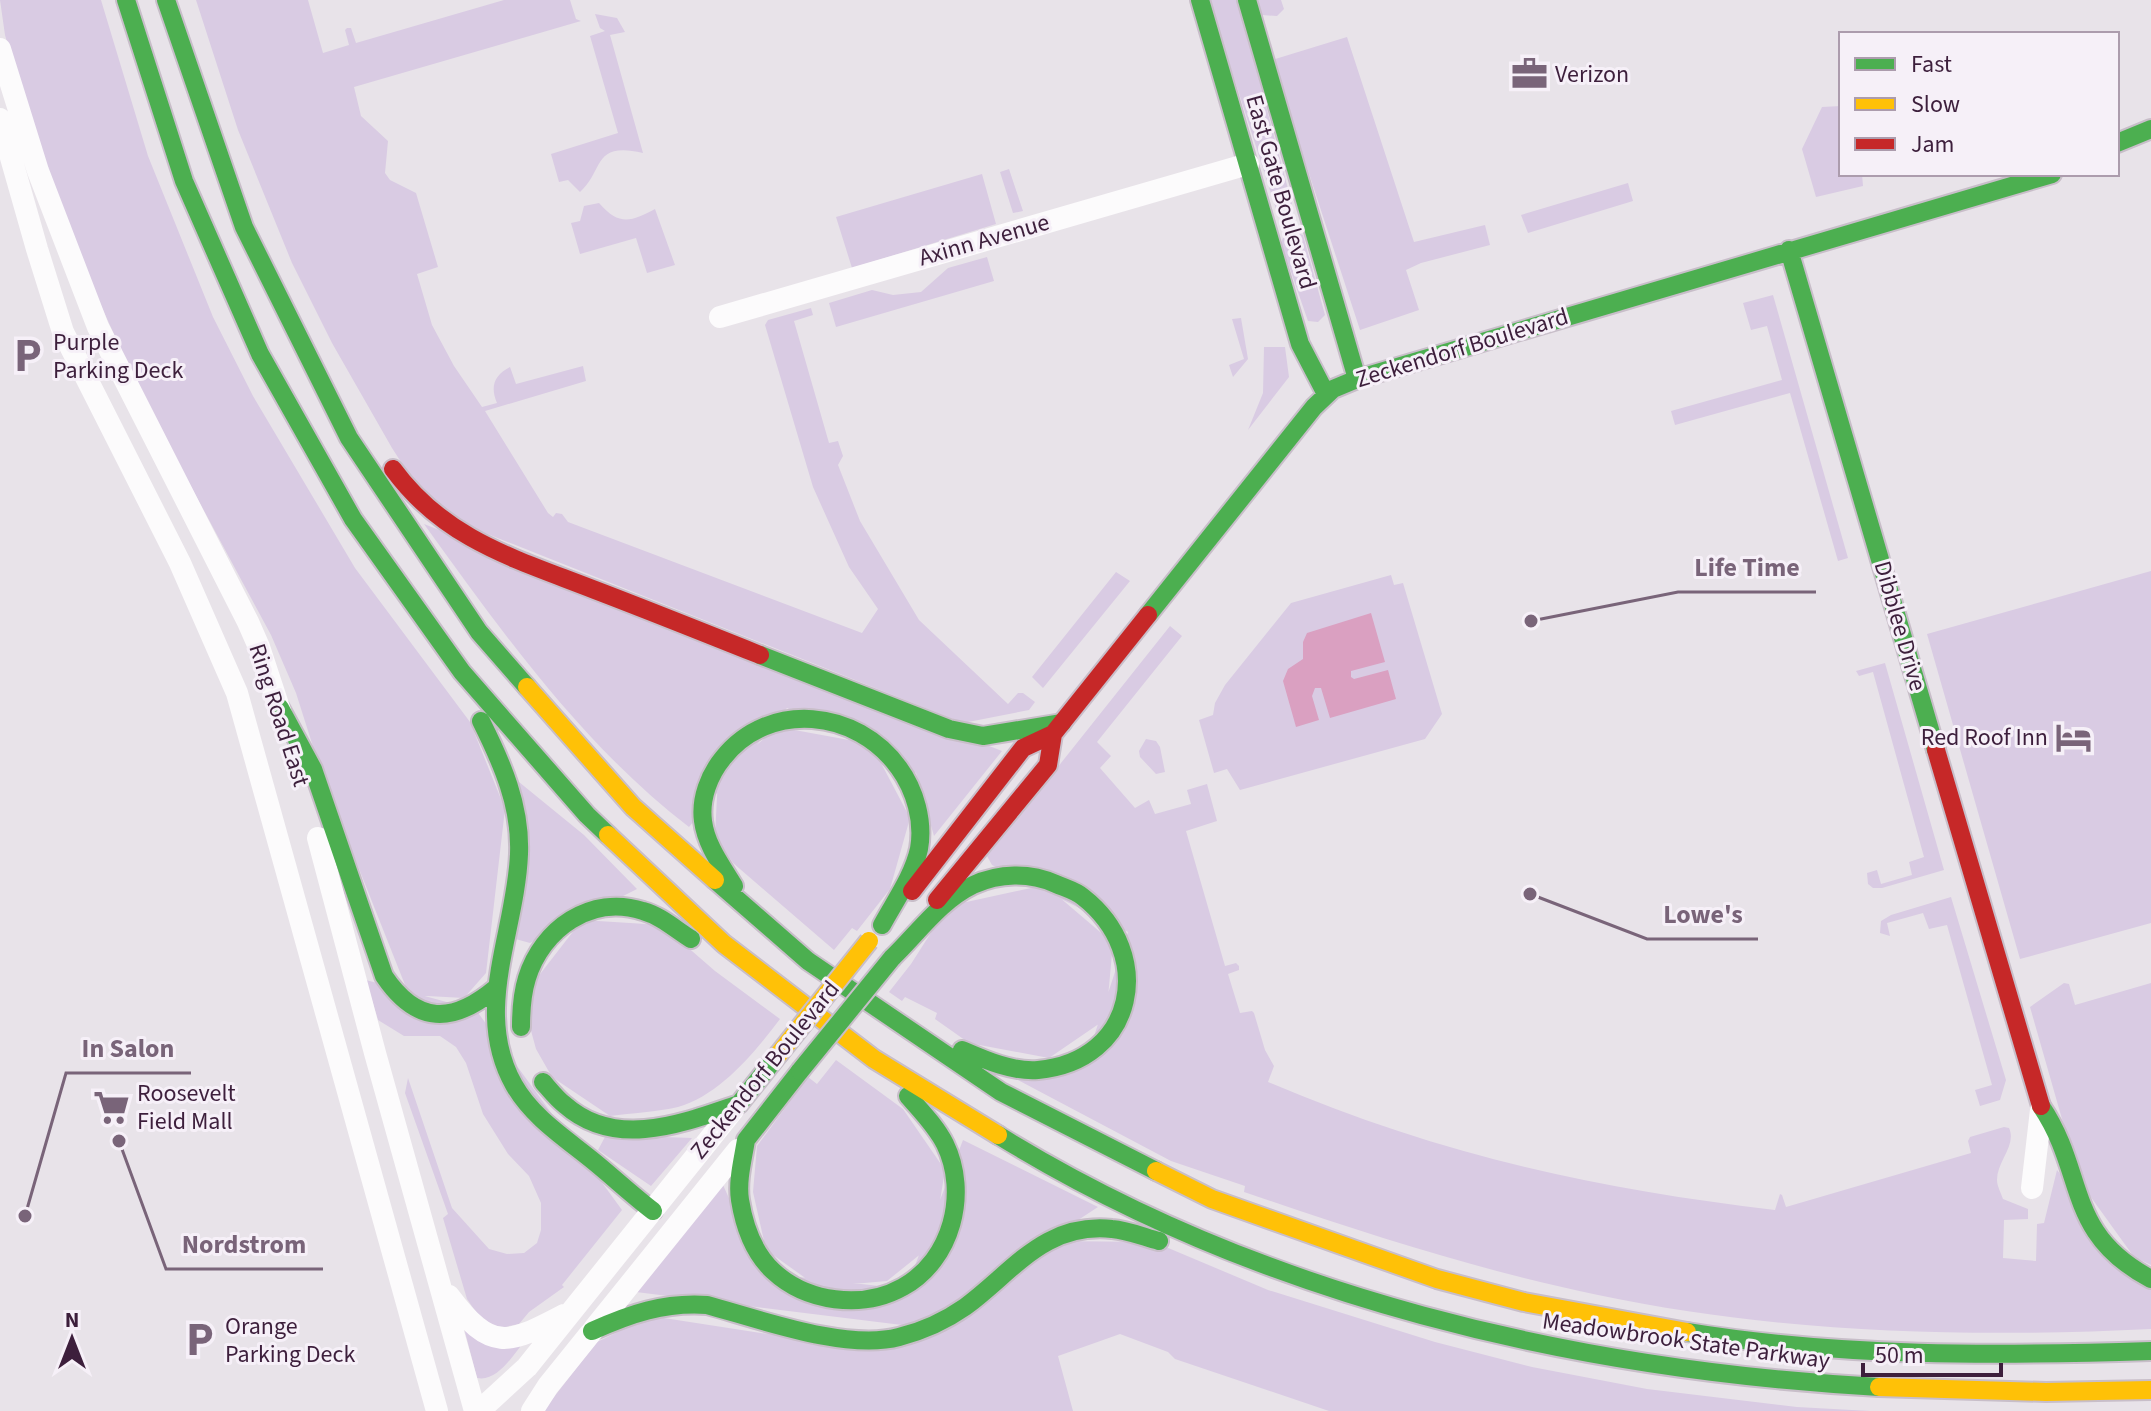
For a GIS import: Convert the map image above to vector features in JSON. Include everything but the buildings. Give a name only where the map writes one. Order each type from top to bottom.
[{"type":"main road","name":"Meadowbrook State Parkway","points":[[126,0],[181,176],[249,332],[294,421],[346,509],[441,647],[526,751],[672,899],[773,985],[879,1062],[964,1117],[1080,1182],[1169,1224],[1324,1286],[1452,1324],[1581,1353],[1699,1372],[1805,1384],[1926,1392],[2151,1390]]},
{"type":"main road","name":"Meadowbrook State Parkway","points":[[166,0],[226,184],[266,278],[310,367],[379,488],[435,573],[496,654],[630,806],[756,920],[874,1012],[1007,1098],[1124,1160],[1281,1228],[1441,1281],[1606,1318],[1776,1342],[1979,1355],[2151,1351]]},
{"type":"main road","name":"East Gate Boulevard","points":[[1200,0],[1248,164],[1289,222],[1357,379]]},
{"type":"main road","name":"East Gate Boulevard","points":[[1247,0],[1289,222],[1304,354],[1326,394]]},
{"type":"main road","points":[[2119,142],[2151,129]]},
{"type":"main road","points":[[2119,157],[2151,149]]},
{"type":"main road","name":"Zeckendorf Boulevard","points":[[2018,182],[2034,176]]},
{"type":"main road","name":"Zeckendorf Boulevard","points":[[739,1104],[918,884],[1023,748],[1058,729],[1326,394],[1339,385],[1357,379],[2044,176]]},
{"type":"main road","name":"Dibblee Drive","points":[[1789,250],[2041,1106]]},
{"type":"main road","points":[[310,367],[368,434]]},
{"type":"main road","points":[[385,456],[412,495],[434,516],[458,533],[501,553],[960,733],[994,735],[1058,729]]},
{"type":"main road","points":[[441,647],[496,751],[509,779],[516,806],[519,839],[517,873],[494,1007],[496,1042],[508,1074],[521,1096],[553,1128],[653,1211]]},
{"type":"main road","points":[[280,708],[313,769],[380,965],[394,993],[417,1010],[445,1015],[470,1007],[496,988]]},
{"type":"main road","points":[[756,920],[709,841],[703,820],[707,787],[717,764],[740,739],[774,722],[813,717],[840,722],[872,737],[894,759],[913,792],[920,825],[919,848],[912,870],[882,925]]},
{"type":"main road","name":"Zeckendorf Boulevard","points":[[746,1140],[943,891],[1048,765],[1058,729]]},
{"type":"main road","points":[[874,1012],[983,1060],[1038,1070],[1071,1063],[1099,1046],[1115,1027],[1127,994],[1126,959],[1109,920],[1083,895],[1061,884],[1036,877],[1001,877],[963,890],[892,958]]},
{"type":"main road","points":[[523,1040],[520,1017],[522,990],[535,955],[560,926],[596,909],[622,907],[657,916],[687,937],[773,985]]},
{"type":"main road","points":[[746,1140],[740,1184],[741,1209],[750,1241],[770,1269],[792,1286],[831,1300],[866,1301],[900,1288],[930,1265],[943,1246],[954,1219],[957,1184],[949,1152],[938,1131],[879,1062]]},
{"type":"main road","points":[[532,1064],[548,1088],[568,1107],[592,1121],[616,1129],[640,1131],[665,1128],[739,1104]]},
{"type":"main road","points":[[2041,1106],[2060,1135],[2078,1197],[2091,1224],[2114,1254],[2151,1279]]},
{"type":"main road","points":[[592,1331],[643,1308],[686,1303],[707,1305],[850,1339],[898,1338],[923,1331],[955,1314],[1041,1242],[1061,1232],[1091,1227],[1124,1229],[1164,1242],[1265,1264]]},
{"type":"street","name":"Ring Road East","points":[[0,49],[27,138],[68,253],[114,362],[248,622],[280,708],[477,1411]]},
{"type":"street","name":"Ring Road East","points":[[0,119],[31,251],[63,332],[180,563],[237,693],[437,1411]]},
{"type":"street","name":"Axinn Avenue","points":[[720,317],[1248,164]]},
{"type":"street","points":[[31,251],[68,253]]},
{"type":"street","name":"Zeckendorf Boulevard","points":[[477,1411],[527,1367],[739,1104]]},
{"type":"street","name":"Dibblee Drive","points":[[2032,1188],[2041,1106]]},
{"type":"street","name":"Zeckendorf Boulevard","points":[[532,1411],[592,1331],[746,1140]]},
{"type":"street","points":[[441,1285],[470,1322],[499,1338],[522,1336],[573,1311]]},
{"type":"shaded area","points":[[0,0],[101,0],[148,156],[213,317],[253,396],[355,568],[470,722],[505,809],[486,973],[464,998],[409,995],[323,778],[296,693],[271,635],[140,392],[81,261],[26,108],[5,35]]},
{"type":"shaded area","points":[[196,0],[308,0],[323,53],[349,45],[347,28],[351,28],[356,43],[504,0],[570,0],[576,19],[581,21],[354,87],[361,116],[388,141],[385,173],[390,180],[416,193],[438,267],[417,274],[432,325],[454,366],[482,407],[497,403],[495,382],[510,367],[516,384],[583,366],[586,381],[485,411],[548,513],[553,517],[556,513],[562,514],[568,522],[862,633],[878,609],[849,567],[813,487],[765,325],[768,320],[811,308],[813,315],[794,321],[829,443],[838,441],[843,456],[838,465],[860,521],[919,620],[1008,704],[1018,693],[1035,702],[1029,710],[963,723],[475,529],[423,496],[332,343],[292,263],[238,130]]},
{"type":"shaded area","points":[[1209,0],[1238,0],[1292,204],[1276,209]]},
{"type":"shaded area","points":[[1258,0],[1281,0],[1284,9],[1277,16],[1262,15]]},
{"type":"shaded area","points":[[595,14],[617,18],[625,32],[610,35],[643,153],[627,150],[607,155],[580,192],[568,180],[559,182],[551,154],[618,133],[590,36],[605,31],[600,28]]},
{"type":"shaded area","points":[[1347,37],[1414,242],[1485,225],[1490,245],[1421,263],[1406,270],[1419,310],[1360,330],[1272,60]]},
{"type":"shaded area","points":[[1839,106],[1839,176],[1862,176],[1863,186],[1816,197],[1802,149],[1822,107]]},
{"type":"shaded area","points":[[1009,169],[1023,211],[1013,213],[1000,172]]},
{"type":"shaded area","points":[[982,174],[996,224],[852,268],[836,217]]},
{"type":"shaded area","points":[[1628,183],[1633,201],[1528,233],[1521,215]]},
{"type":"shaded area","points":[[599,203],[613,215],[626,220],[655,209],[675,265],[647,273],[636,238],[580,254],[571,223],[580,221],[584,206]]},
{"type":"shaded area","points":[[1295,232],[1303,235],[1325,315],[1318,322],[1308,321],[1281,243],[1284,235]]},
{"type":"shaded area","points":[[987,257],[994,281],[836,327],[829,303],[872,290],[893,295],[921,292],[948,268]]},
{"type":"shaded area","points":[[1773,295],[1848,558],[1838,561],[1790,393],[1675,425],[1671,411],[1782,380],[1767,326],[1751,330],[1743,303]]},
{"type":"shaded area","points":[[1241,318],[1248,359],[1233,377],[1229,365],[1244,359],[1232,319]]},
{"type":"shaded area","points":[[1264,347],[1285,347],[1289,377],[1248,430],[1263,393]]},
{"type":"shaded area","points":[[424,524],[1002,751],[934,836],[916,773],[787,708],[689,827],[650,795],[579,724],[514,646]]},
{"type":"shaded area","points":[[2151,571],[2151,923],[2020,959],[1927,634]]},
{"type":"shaded area","points":[[1116,572],[1130,581],[1043,688],[1032,677]]},
{"type":"shaded area","points":[[1391,575],[1394,585],[1403,583],[1442,714],[1425,739],[1240,790],[1227,769],[1214,773],[1199,720],[1213,715],[1215,703],[1225,685],[1291,603]]},
{"type":"shaded area","points":[[1371,613],[1385,662],[1351,671],[1351,677],[1354,679],[1388,670],[1396,699],[1330,718],[1321,688],[1315,688],[1312,696],[1319,720],[1296,727],[1283,681],[1288,669],[1303,659],[1303,642],[1307,633]]},
{"type":"shaded area","points":[[1170,626],[1182,636],[1097,742],[1111,756],[1100,768],[1135,808],[1149,800],[1155,814],[1191,804],[1187,790],[1207,784],[1217,821],[1186,831],[1225,966],[1236,963],[1239,966],[1239,970],[1228,974],[1240,1013],[1254,1013],[1265,1050],[1274,1066],[1268,1082],[1393,1129],[1517,1165],[1643,1191],[1775,1210],[1780,1194],[1786,1207],[1971,1153],[1970,1137],[2009,1128],[2009,1147],[2000,1166],[1998,1185],[2003,1199],[2028,1209],[2028,1219],[2004,1220],[2003,1258],[2036,1261],[2037,1224],[2044,1223],[2057,1170],[2151,1286],[2151,1329],[2013,1333],[1873,1330],[1735,1318],[1598,1295],[1420,1249],[1244,1192],[1245,1186],[1171,1161],[1016,1079],[1085,1064],[1128,932],[992,865],[987,856]]},
{"type":"shaded area","points":[[1885,663],[1944,870],[1873,888],[1868,884],[1867,873],[1877,870],[1881,884],[1912,875],[1909,862],[1924,857],[1873,672],[1859,676],[1856,671]]},
{"type":"shaded area","points":[[778,727],[871,744],[910,818],[890,889],[857,931],[852,928],[834,950],[733,863],[715,836],[718,777]]},
{"type":"shaded area","points":[[1146,739],[1156,741],[1160,747],[1165,772],[1156,774],[1140,757],[1139,751]]},
{"type":"shaded area","points":[[519,782],[584,835],[637,889],[530,943],[512,938]]},
{"type":"shaded area","points":[[1045,885],[1113,943],[1106,1019],[1049,1058],[969,1043],[935,1019],[937,1013],[905,997],[902,1001],[889,992],[948,906]]},
{"type":"shaded area","points":[[1951,897],[2006,1080],[2000,1100],[1980,1106],[1975,1090],[1992,1085],[1947,925],[1929,929],[1923,913],[1887,923],[1890,936],[1880,933],[1881,921],[1891,915]]},
{"type":"shaded area","points":[[582,920],[662,925],[715,971],[780,1019],[748,1058],[708,1093],[678,1107],[610,1116],[552,1077],[536,1049],[527,1016],[530,987]]},
{"type":"shaded area","points":[[366,980],[476,1010],[622,1210],[562,1285],[564,1287],[529,1312],[519,1324],[505,1327],[489,1325],[467,1299],[443,1218],[448,1214],[405,1093],[408,1078],[452,1208],[489,1249],[507,1254],[524,1253],[537,1243],[541,1230],[541,1203],[529,1176],[508,1154],[483,1114],[466,1063],[456,1047],[440,1036],[404,1036],[378,1020]]},
{"type":"shaded area","points":[[2064,983],[2069,984],[2075,1005],[2151,983],[2151,1265],[2134,1257],[2080,1182],[2030,1007]]},
{"type":"shaded area","points":[[836,1060],[903,1109],[945,1170],[933,1244],[887,1281],[818,1287],[766,1250],[753,1192],[757,1146],[808,1077],[817,1084]]},
{"type":"shaded area","points":[[606,1135],[692,1138],[651,1186],[598,1150]]},
{"type":"shaded area","points":[[963,1140],[1098,1207],[953,1302],[902,1325],[636,1292],[723,1185],[763,1273],[906,1289]]},
{"type":"shaded area","points":[[1054,1241],[1154,1242],[1268,1290],[1435,1342],[1532,1367],[1647,1389],[1797,1407],[1870,1411],[1329,1411],[1175,1359],[1168,1352],[1120,1334],[1058,1356],[1073,1411],[543,1411],[597,1342],[651,1316],[859,1348]]},
{"type":"shaded area","points":[[464,1328],[520,1344],[520,1347],[496,1373],[477,1378]]},
{"type":"traffic: fast","points":[[126,0],[184,181],[260,354],[353,519],[462,672],[608,835]]},
{"type":"traffic: fast","points":[[166,0],[244,227],[349,438],[479,632],[527,687]]},
{"type":"traffic: fast","points":[[1200,0],[1300,344],[1326,394]]},
{"type":"traffic: fast","points":[[1247,0],[1357,379]]},
{"type":"traffic: fast","points":[[2119,142],[2151,129]]},
{"type":"traffic: fast","points":[[1148,615],[1314,407],[1333,389],[1357,379],[2045,176]]},
{"type":"traffic: fast","points":[[1789,250],[1936,750]]},
{"type":"traffic: fast","points":[[760,655],[949,729],[983,736],[1062,723]]},
{"type":"traffic: fast","points":[[280,708],[313,769],[384,976],[409,1004],[436,1014],[465,1008],[496,988]]},
{"type":"traffic: fast","points":[[734,886],[711,847],[703,821],[704,796],[718,765],[742,739],[764,727],[788,720],[812,719],[837,724],[860,733],[881,748],[905,777],[917,806],[919,849],[908,879],[882,925]]},
{"type":"traffic: fast","points":[[481,721],[509,785],[519,836],[516,883],[496,1000],[502,1057],[521,1097],[539,1117],[653,1211]]},
{"type":"traffic: fast","points":[[892,958],[950,900],[973,885],[993,878],[1025,876],[1046,880],[1080,895],[1106,920],[1121,947],[1127,974],[1125,1002],[1115,1026],[1097,1047],[1071,1062],[1038,1070],[1009,1067],[962,1050]]},
{"type":"traffic: fast","points":[[715,880],[808,961],[1001,1092],[1156,1171]]},
{"type":"traffic: fast","points":[[521,1027],[524,990],[534,960],[544,944],[571,920],[605,907],[624,907],[656,916],[691,939]]},
{"type":"traffic: fast","points":[[800,1071],[892,958]]},
{"type":"traffic: fast","points":[[739,1104],[778,1055]]},
{"type":"traffic: fast","points":[[746,1140],[800,1071]]},
{"type":"traffic: fast","points":[[543,1082],[562,1103],[585,1119],[628,1129],[673,1125],[739,1104]]},
{"type":"traffic: fast","points":[[746,1140],[740,1200],[751,1238],[766,1264],[786,1282],[818,1296],[870,1299],[903,1287],[934,1260],[944,1243],[955,1204],[952,1163],[945,1144],[908,1096]]},
{"type":"traffic: fast","points":[[2041,1106],[2055,1131],[2090,1222],[2123,1261],[2151,1279]]},
{"type":"traffic: fast","points":[[998,1135],[1099,1192],[1203,1240],[1311,1281],[1422,1315],[1535,1343],[1650,1363],[1764,1378],[1879,1387]]},
{"type":"traffic: fast","points":[[592,1331],[648,1310],[676,1305],[707,1305],[829,1337],[854,1340],[899,1337],[925,1329],[957,1312],[1031,1252],[1067,1233],[1112,1229],[1159,1241]]},
{"type":"traffic: fast","points":[[1687,1332],[1802,1346],[1919,1353],[2151,1351]]},
{"type":"traffic: slow","points":[[527,687],[633,807],[715,880]]},
{"type":"traffic: slow","points":[[608,835],[724,944],[874,1059],[998,1135]]},
{"type":"traffic: slow","points":[[778,1055],[869,941]]},
{"type":"traffic: slow","points":[[1156,1171],[1212,1199],[1437,1279],[1524,1302],[1687,1332]]},
{"type":"traffic: slow","points":[[1879,1387],[2046,1392],[2151,1390]]},
{"type":"traffic: jam","points":[[393,469],[435,514],[484,544],[537,568],[760,655]]},
{"type":"traffic: jam","points":[[912,891],[1023,748],[1053,734],[1148,615]]},
{"type":"traffic: jam","points":[[937,900],[1048,765],[1053,734]]},
{"type":"traffic: jam","points":[[1936,750],[2041,1106]]},
{"type":"place","name":"Verizon","points":[[1529,74]]},
{"type":"place","name":"Purple Parking Deck","points":[[27,356]]},
{"type":"place","name":"Life Time","points":[[1531,621]]},
{"type":"place","name":"Red Roof Inn","points":[[2074,737]]},
{"type":"place","name":"Lowe's","points":[[1530,894]]},
{"type":"place","name":"Roosevelt Field Mall","points":[[111,1107]]},
{"type":"place","name":"Nordstrom","points":[[119,1141]]},
{"type":"place","name":"In Salon","points":[[25,1216]]},
{"type":"place","name":"Orange Parking Deck","points":[[199,1340]]}]
